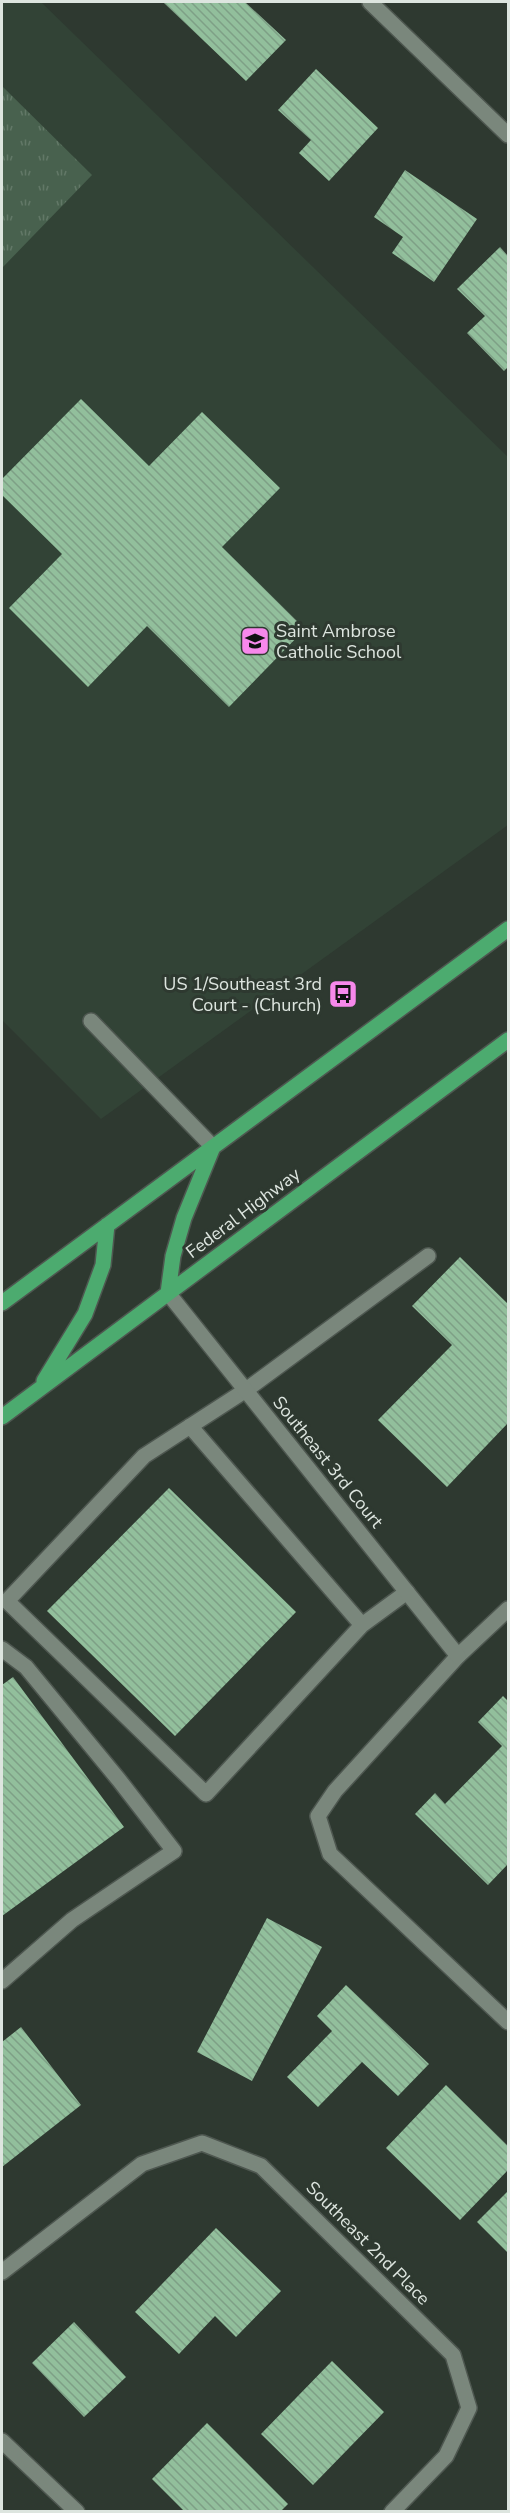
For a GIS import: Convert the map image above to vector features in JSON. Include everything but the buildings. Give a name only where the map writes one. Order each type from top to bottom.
[{"type":"main road","points":[[2,1303],[508,929]]},
{"type":"main road","name":"Federal Highway","points":[[2,1418],[508,1040]]},
{"type":"main road","points":[[168,1293],[172,1256],[184,1218],[213,1147]]},
{"type":"main road","points":[[40,1389],[85,1314],[103,1265],[107,1225]]},
{"type":"street","points":[[370,2],[508,135]]},
{"type":"street","points":[[91,1021],[213,1147]]},
{"type":"street","points":[[407,1592],[362,1625],[206,1794],[7,1600],[144,1456],[246,1390],[428,1256]]},
{"type":"street","name":"Southeast 3rd Court","points":[[168,1293],[458,1656]]},
{"type":"street","points":[[190,1426],[362,1625]]},
{"type":"street","points":[[508,1609],[458,1656],[335,1791],[318,1816],[330,1854],[508,2022]]},
{"type":"street","points":[[2,1649],[26,1667],[174,1851],[72,1920],[2,1981]]},
{"type":"street","name":"Southeast 2nd Place","points":[[2,2272],[142,2164],[202,2142],[261,2166],[453,2355],[469,2408],[446,2456],[392,2511]]},
{"type":"street","points":[[2,2441],[77,2511]]},
{"type":"shaded area","name":"Saint Ambrose Catholic School","points":[[2,2],[41,2],[508,457],[508,825],[101,1119],[2,1020]]},
{"type":"green space","points":[[2,86],[92,175],[2,268]]},
{"type":"place","name":"Saint Ambrose Catholic School","points":[[255,641]]},
{"type":"place","name":"US 1/Southeast 3rd Court - (Church)","points":[[343,994]]}]
